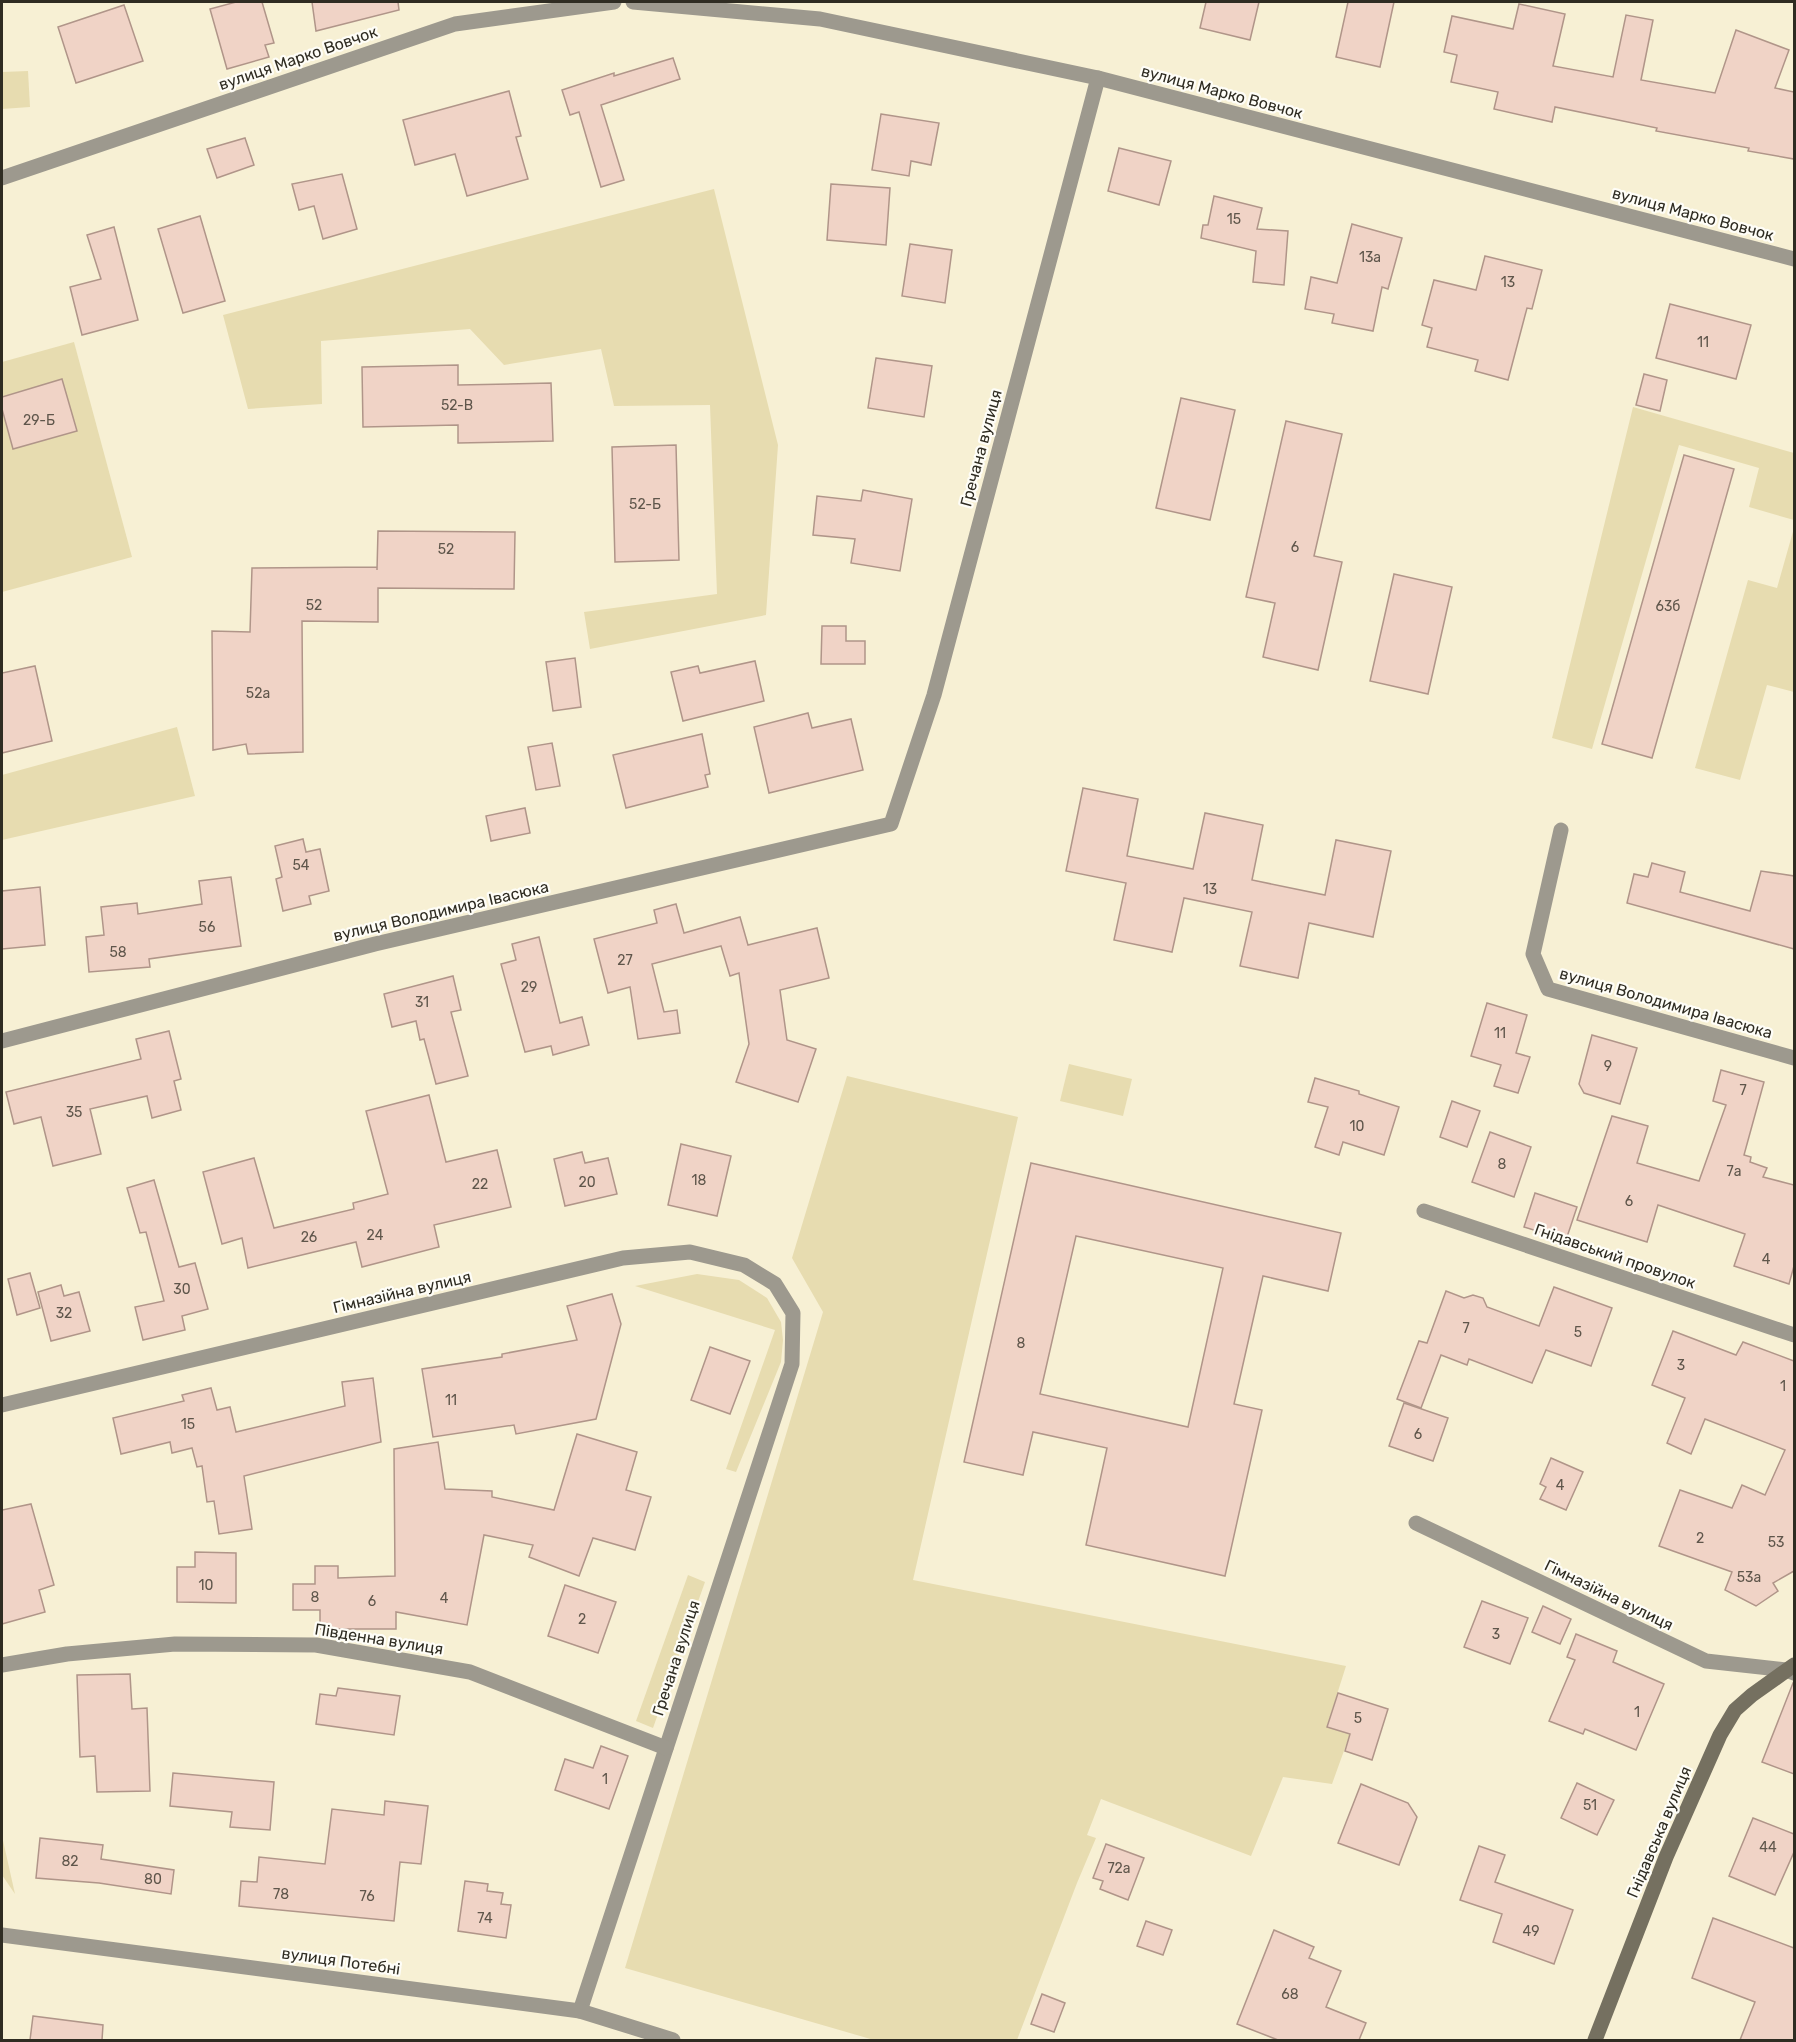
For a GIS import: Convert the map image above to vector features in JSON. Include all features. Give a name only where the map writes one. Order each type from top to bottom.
[{"type":"main road","name":"Гнідавська вулиця","points":[[1595,2040],[1666,1857],[1720,1735],[1735,1710],[1752,1695],[1792,1669]]},
{"type":"street","name":"вулиця Марко Вовчок","points":[[2,178],[455,24],[614,2]]},
{"type":"street","name":"вулиця Марко Вовчок","points":[[633,2],[820,19],[1098,78],[1794,259]]},
{"type":"street","name":"Гречана вулиця","points":[[891,824],[934,695],[1098,78]]},
{"type":"street","name":"вулиця Володимира Івасюка","points":[[2,1041],[375,944],[891,824]]},
{"type":"street","name":"вулиця Володимира Івасюка","points":[[1561,830],[1533,954],[1548,989],[1794,1058]]},
{"type":"street","name":"Гнідавський провулок","points":[[1424,1211],[1794,1335]]},
{"type":"street","name":"Гімназійна вулиця","points":[[2,1405],[623,1258],[690,1252],[744,1265],[775,1284],[793,1313]]},
{"type":"street","name":"Гречана вулиця","points":[[580,2011],[792,1364],[793,1313]]},
{"type":"street","name":"Гімназійна вулиця","points":[[1416,1522],[1706,1661],[1792,1669]]},
{"type":"street","name":"Південна вулиця","points":[[2,1665],[67,1654],[175,1644],[316,1645],[470,1672],[666,1748]]},
{"type":"street","name":"вулиця Потебні","points":[[2,1935],[580,2011],[673,2040]]},
{"type":"shaded area","points":[[28,71],[30,107],[2,109],[2,72]]},
{"type":"shaded area","points":[[714,189],[778,445],[766,615],[590,649],[584,612],[717,594],[710,405],[614,406],[601,349],[504,365],[470,329],[321,341],[322,404],[248,409],[223,315]]},
{"type":"shaded area","points":[[74,342],[132,557],[2,592],[2,362]]},
{"type":"shaded area","points":[[1633,407],[1794,453],[1794,520],[1749,507],[1759,468],[1679,445],[1592,749],[1552,738]]},
{"type":"shaded area","points":[[1794,528],[1794,692],[1767,685],[1740,780],[1695,768],[1748,580],[1777,588]]},
{"type":"shaded area","points":[[177,727],[195,796],[2,840],[2,775]]},
{"type":"shaded area","points":[[1069,1064],[1132,1079],[1123,1116],[1060,1101]]},
{"type":"shaded area","points":[[847,1076],[1018,1117],[913,1580],[1346,1666],[1327,1726],[1350,1734],[1332,1784],[1283,1777],[1251,1856],[1101,1799],[1087,1835],[1096,1838],[1017,2040],[874,2040],[625,1968],[823,1312],[792,1258]]},
{"type":"shaded area","points":[[697,1274],[739,1280],[767,1298],[781,1322],[783,1340],[781,1362],[736,1472],[726,1469],[775,1330],[635,1286]]},
{"type":"shaded area","points":[[688,1575],[705,1582],[653,1728],[636,1721]]},
{"type":"shaded area","points":[[2,1836],[15,1894],[2,1875]]},
{"type":"building","points":[[236,2],[262,2],[274,43],[265,45],[269,57],[227,69],[210,9]]},
{"type":"building","points":[[312,2],[398,2],[399,10],[316,31]]},
{"type":"building","points":[[1206,2],[1259,2],[1250,40],[1200,28]]},
{"type":"building","points":[[1348,2],[1394,2],[1380,67],[1336,57]]},
{"type":"building","points":[[1519,4],[1565,14],[1553,66],[1613,77],[1626,15],[1653,20],[1641,80],[1715,93],[1736,30],[1789,50],[1775,88],[1794,92],[1794,159],[1748,151],[1749,148],[1656,131],[1657,128],[1555,107],[1552,122],[1494,109],[1498,92],[1451,82],[1457,55],[1444,52],[1452,16],[1513,29]]},
{"type":"building","points":[[124,5],[143,61],[76,83],[58,27]]},
{"type":"building","points":[[673,58],[680,79],[601,105],[624,180],[601,187],[579,112],[570,115],[562,90],[614,73],[614,76]]},
{"type":"building","points":[[509,91],[521,136],[516,137],[528,179],[467,196],[455,154],[415,165],[403,120]]},
{"type":"building","points":[[881,114],[939,123],[931,165],[911,161],[909,176],[872,170]]},
{"type":"building","points":[[245,138],[254,165],[217,178],[207,149]]},
{"type":"building","points":[[1119,148],[1171,161],[1159,205],[1108,191]]},
{"type":"building","points":[[342,174],[357,229],[323,239],[314,206],[299,210],[292,184]]},
{"type":"building","points":[[831,184],[890,188],[886,245],[827,240]]},
{"type":"building","points":[[1214,196],[1262,208],[1257,229],[1288,231],[1284,285],[1253,282],[1256,251],[1201,238],[1203,225],[1208,225]]},
{"type":"building","points":[[200,216],[225,301],[183,313],[158,229]]},
{"type":"building","points":[[1352,224],[1402,238],[1388,289],[1382,287],[1373,331],[1332,323],[1334,314],[1305,309],[1311,277],[1337,283]]},
{"type":"building","points":[[114,227],[138,320],[82,335],[70,287],[101,279],[87,235]]},
{"type":"building","points":[[910,244],[952,250],[945,303],[902,296]]},
{"type":"building","points":[[1485,256],[1542,270],[1532,309],[1527,308],[1508,380],[1475,371],[1478,360],[1427,347],[1432,328],[1422,325],[1434,280],[1476,290]]},
{"type":"building","points":[[1670,304],[1751,325],[1736,379],[1656,358]]},
{"type":"building","points":[[876,358],[932,366],[924,417],[868,408]]},
{"type":"building","points":[[458,365],[458,385],[551,383],[553,441],[458,443],[458,425],[363,427],[362,367]]},
{"type":"building","points":[[1644,374],[1667,380],[1660,411],[1636,405]]},
{"type":"building","points":[[62,379],[77,431],[13,449],[2,409],[2,397]]},
{"type":"building","points":[[1181,398],[1235,410],[1210,520],[1156,508]]},
{"type":"building","points":[[1286,421],[1342,434],[1314,556],[1342,562],[1318,670],[1263,657],[1275,603],[1246,597]]},
{"type":"building","points":[[676,445],[679,560],[615,562],[612,447]]},
{"type":"building","points":[[1684,455],[1734,469],[1652,758],[1602,744]]},
{"type":"building","points":[[863,490],[912,499],[900,571],[851,563],[855,539],[813,535],[817,496],[861,501]]},
{"type":"building","points":[[378,531],[515,532],[514,589],[378,588],[378,622],[302,621],[303,752],[248,754],[246,744],[213,750],[212,631],[250,632],[252,568],[377,567],[377,570]]},
{"type":"building","points":[[1394,574],[1452,587],[1428,694],[1370,681]]},
{"type":"building","points":[[822,626],[846,626],[846,641],[865,641],[865,664],[821,664]]},
{"type":"building","points":[[575,658],[581,707],[553,711],[546,662]]},
{"type":"building","points":[[755,661],[764,701],[683,721],[671,672],[698,666],[700,673]]},
{"type":"building","points":[[35,666],[52,741],[2,753],[2,673]]},
{"type":"building","points":[[808,713],[812,728],[851,719],[863,770],[769,793],[754,727]]},
{"type":"building","points":[[702,734],[710,774],[705,775],[708,787],[626,808],[613,755]]},
{"type":"building","points":[[552,743],[560,786],[536,790],[528,747]]},
{"type":"building","points":[[1083,788],[1138,799],[1127,856],[1193,869],[1205,813],[1263,825],[1252,880],[1325,895],[1336,840],[1391,851],[1373,937],[1309,923],[1298,978],[1240,966],[1252,912],[1184,898],[1172,952],[1114,940],[1126,883],[1066,871]]},
{"type":"building","points":[[525,808],[530,833],[491,841],[486,816]]},
{"type":"building","points":[[303,839],[306,852],[320,849],[329,891],[309,896],[311,904],[283,911],[276,879],[282,877],[275,846]]},
{"type":"building","points":[[1652,863],[1685,872],[1680,892],[1750,911],[1761,871],[1794,876],[1794,949],[1627,903],[1634,874],[1648,877]]},
{"type":"building","points":[[231,877],[241,946],[149,959],[150,967],[89,972],[86,937],[104,935],[101,907],[137,903],[138,914],[202,904],[199,881]]},
{"type":"building","points":[[40,887],[45,945],[2,949],[2,891]]},
{"type":"building","points":[[676,904],[684,933],[740,917],[748,945],[817,928],[829,978],[780,990],[787,1040],[816,1049],[798,1102],[736,1082],[749,1044],[739,973],[730,976],[721,946],[652,964],[664,1012],[677,1010],[680,1033],[638,1039],[630,987],[608,993],[594,939],[657,923],[654,910]]},
{"type":"building","points":[[539,937],[560,1023],[582,1017],[589,1045],[553,1055],[551,1046],[525,1052],[501,964],[516,960],[512,944]]},
{"type":"building","points":[[453,976],[461,1010],[451,1012],[468,1076],[436,1084],[424,1039],[420,1040],[416,1021],[392,1027],[384,994]]},
{"type":"building","points":[[1487,1003],[1527,1015],[1516,1053],[1530,1057],[1518,1093],[1494,1086],[1501,1065],[1471,1056]]},
{"type":"building","points":[[169,1031],[181,1079],[174,1081],[181,1110],[152,1118],[147,1096],[90,1109],[101,1154],[53,1166],[41,1117],[14,1124],[6,1092],[141,1059],[136,1039]]},
{"type":"building","points":[[1592,1035],[1637,1048],[1620,1104],[1584,1093],[1579,1084]]},
{"type":"building","points":[[1721,1070],[1764,1082],[1744,1155],[1751,1157],[1750,1162],[1767,1168],[1763,1177],[1794,1185],[1794,1266],[1789,1284],[1734,1266],[1745,1234],[1658,1205],[1647,1242],[1577,1220],[1612,1116],[1648,1126],[1637,1163],[1699,1181],[1726,1105],[1713,1101]]},
{"type":"building","points":[[1315,1078],[1359,1091],[1359,1094],[1399,1107],[1384,1155],[1343,1142],[1339,1155],[1315,1147],[1328,1107],[1308,1102]]},
{"type":"building","points":[[429,1095],[446,1162],[497,1150],[511,1207],[434,1225],[439,1247],[362,1267],[356,1242],[248,1268],[242,1238],[222,1244],[203,1172],[254,1158],[274,1228],[354,1209],[353,1203],[388,1194],[366,1111]]},
{"type":"building","points":[[1452,1101],[1480,1111],[1467,1147],[1440,1137]]},
{"type":"building","points":[[1490,1132],[1531,1147],[1514,1197],[1472,1182]]},
{"type":"building","points":[[681,1144],[731,1156],[717,1216],[668,1205]]},
{"type":"building","points":[[582,1152],[585,1163],[608,1158],[617,1194],[565,1206],[554,1159]]},
{"type":"building","points":[[1031,1163],[1341,1233],[1328,1291],[1263,1276],[1234,1404],[1262,1410],[1225,1576],[1086,1545],[1107,1448],[1033,1432],[1023,1475],[964,1462]],"holes":[[[1076,1236],[1223,1268],[1188,1427],[1040,1394]]]},
{"type":"building","points":[[154,1180],[179,1267],[195,1263],[208,1309],[182,1316],[185,1330],[143,1340],[135,1307],[164,1301],[146,1232],[140,1233],[127,1188]]},
{"type":"building","points":[[1535,1193],[1577,1207],[1566,1240],[1524,1227]]},
{"type":"building","points":[[30,1273],[40,1308],[17,1315],[8,1279]]},
{"type":"building","points":[[61,1285],[64,1296],[79,1292],[90,1331],[51,1341],[38,1292]]},
{"type":"building","points":[[1554,1287],[1612,1308],[1591,1366],[1546,1350],[1532,1383],[1469,1359],[1467,1365],[1441,1355],[1421,1408],[1397,1399],[1419,1341],[1427,1343],[1446,1291],[1464,1298],[1473,1295],[1483,1298],[1487,1307],[1539,1326]]},
{"type":"building","points":[[612,1294],[621,1324],[596,1419],[516,1434],[514,1425],[433,1437],[422,1369],[502,1357],[502,1354],[577,1340],[567,1306]]},
{"type":"building","points":[[1673,1331],[1736,1355],[1743,1342],[1794,1361],[1794,1571],[1773,1583],[1778,1591],[1756,1606],[1725,1590],[1732,1572],[1659,1546],[1680,1490],[1732,1508],[1742,1485],[1765,1495],[1785,1450],[1705,1419],[1691,1454],[1667,1443],[1685,1398],[1652,1385]]},
{"type":"building","points":[[710,1347],[750,1361],[730,1414],[691,1400]]},
{"type":"building","points":[[373,1378],[381,1442],[244,1476],[252,1529],[219,1534],[214,1501],[207,1502],[202,1466],[197,1467],[192,1448],[172,1453],[170,1442],[121,1454],[113,1418],[184,1401],[182,1395],[211,1388],[217,1410],[230,1407],[236,1432],[345,1406],[342,1382]]},
{"type":"building","points":[[1404,1403],[1448,1418],[1433,1461],[1389,1446]]},
{"type":"building","points":[[577,1434],[637,1452],[626,1490],[651,1497],[635,1550],[593,1538],[579,1576],[529,1557],[533,1545],[484,1535],[467,1625],[396,1612],[396,1629],[320,1629],[320,1610],[293,1610],[293,1584],[315,1584],[315,1566],[338,1566],[338,1578],[395,1576],[394,1449],[438,1442],[445,1489],[492,1491],[492,1497],[554,1510]]},
{"type":"building","points":[[1551,1458],[1583,1472],[1566,1510],[1540,1499],[1546,1487],[1540,1484]]},
{"type":"building","points":[[31,1504],[54,1585],[39,1590],[45,1612],[2,1624],[2,1510]]},
{"type":"building","points":[[195,1552],[236,1553],[236,1603],[177,1602],[177,1567],[195,1567]]},
{"type":"building","points":[[565,1585],[616,1602],[598,1653],[548,1636]]},
{"type":"building","points":[[1482,1601],[1528,1618],[1510,1664],[1464,1647]]},
{"type":"building","points":[[1543,1606],[1571,1619],[1560,1644],[1532,1632]]},
{"type":"building","points":[[1576,1634],[1617,1651],[1613,1662],[1664,1684],[1636,1750],[1585,1729],[1583,1734],[1549,1721],[1575,1660],[1567,1657]]},
{"type":"building","points":[[130,1674],[132,1709],[147,1708],[150,1791],[97,1792],[95,1756],[80,1757],[77,1675]]},
{"type":"building","points":[[1794,1684],[1794,1774],[1762,1762]]},
{"type":"building","points":[[338,1688],[400,1696],[394,1735],[316,1724],[320,1694],[336,1696]]},
{"type":"building","points":[[1338,1693],[1388,1709],[1372,1760],[1345,1751],[1350,1734],[1327,1727]]},
{"type":"building","points":[[601,1746],[628,1756],[609,1809],[555,1790],[565,1759],[593,1768]]},
{"type":"building","points":[[173,1773],[274,1782],[270,1830],[230,1827],[232,1812],[170,1806]]},
{"type":"building","points":[[1577,1783],[1614,1800],[1597,1835],[1561,1818]]},
{"type":"building","points":[[1361,1784],[1408,1803],[1417,1817],[1399,1865],[1338,1843]]},
{"type":"building","points":[[385,1801],[428,1806],[421,1864],[400,1862],[394,1921],[239,1906],[241,1881],[257,1882],[259,1857],[325,1864],[332,1809],[384,1815]]},
{"type":"building","points":[[1753,1818],[1794,1834],[1794,1852],[1775,1895],[1729,1876]]},
{"type":"building","points":[[40,1838],[103,1845],[101,1859],[174,1870],[171,1894],[99,1883],[36,1878]]},
{"type":"building","points":[[1106,1844],[1144,1858],[1128,1900],[1100,1889],[1103,1881],[1093,1878]]},
{"type":"building","points":[[1479,1846],[1505,1855],[1495,1882],[1573,1910],[1554,1964],[1493,1942],[1502,1914],[1460,1900]]},
{"type":"building","points":[[465,1881],[488,1884],[487,1891],[503,1893],[501,1904],[511,1905],[506,1938],[458,1931]]},
{"type":"building","points":[[1713,1918],[1794,1948],[1794,2040],[1740,2040],[1755,2002],[1692,1978]]},
{"type":"building","points":[[1146,1921],[1172,1930],[1163,1955],[1137,1946]]},
{"type":"building","points":[[1274,1930],[1314,1947],[1309,1958],[1341,1971],[1326,2007],[1366,2023],[1359,2040],[1278,2040],[1237,2024]]},
{"type":"building","points":[[1042,1994],[1065,2003],[1054,2032],[1031,2024]]},
{"type":"building","points":[[33,2016],[103,2025],[102,2040],[30,2040]]}]
